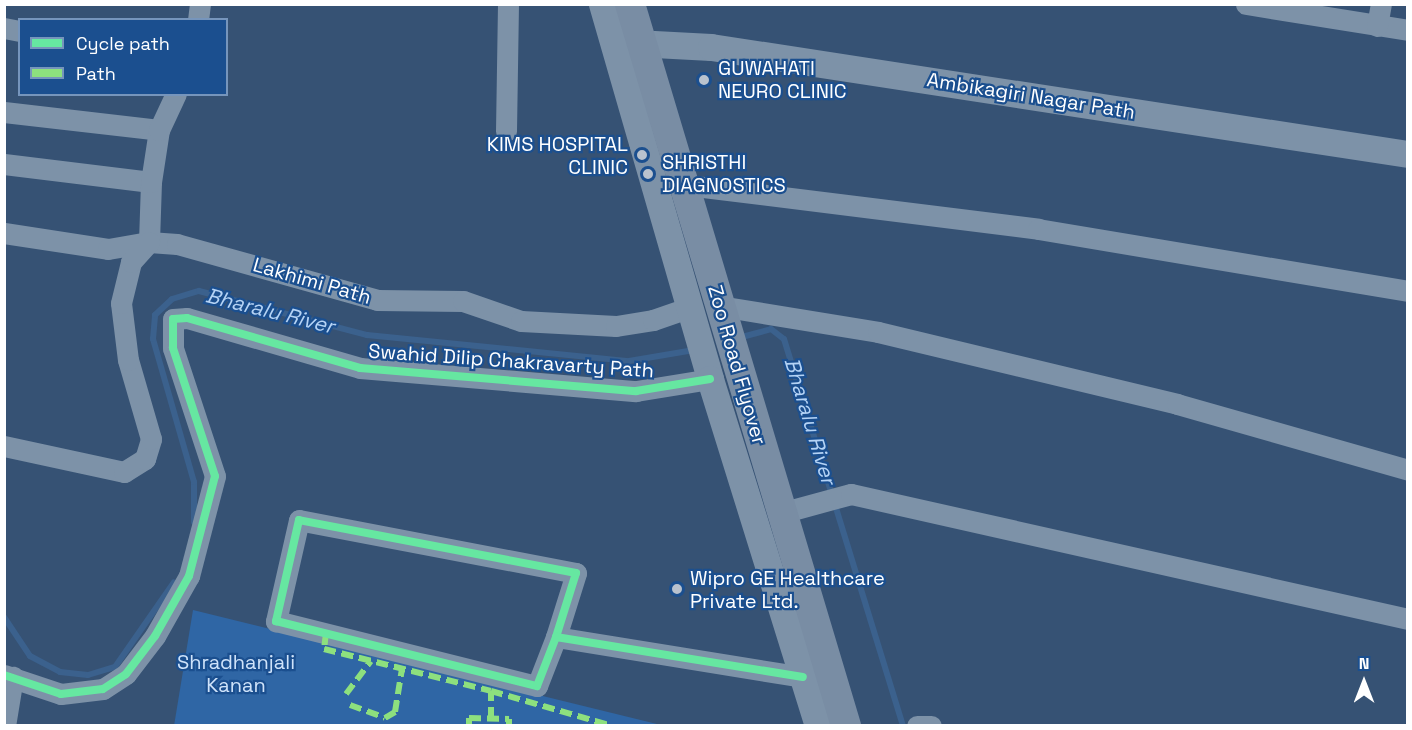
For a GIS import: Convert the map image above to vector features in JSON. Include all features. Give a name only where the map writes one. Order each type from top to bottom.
[{"type":"main road","name":"Zoo Road Flyover","points":[[615,4],[830,726]]},
{"type":"main road","name":"Zoo Road Flyover","points":[[630,4],[846,726]]},
{"type":"street","points":[[506,131],[508,4]]},
{"type":"street","points":[[602,4],[709,375],[818,726]]},
{"type":"street","points":[[643,4],[857,726]]},
{"type":"street","points":[[1246,4],[1407,30]]},
{"type":"street","points":[[1377,26],[1381,4]]},
{"type":"street","name":"Ambikagiri Nagar Path","points":[[654,44],[711,47],[1407,154]]},
{"type":"street","points":[[4,446],[124,472],[145,459],[151,439],[128,360],[121,303],[130,262],[149,242],[151,182],[159,130],[175,96]]},
{"type":"street","points":[[4,112],[159,130]]},
{"type":"street","points":[[4,164],[151,182]]},
{"type":"street","points":[[696,186],[1038,230],[1407,291]]},
{"type":"street","name":"Lakhimi Path","points":[[4,233],[108,249],[149,242],[177,244],[377,300],[463,302],[521,321],[616,326],[693,316]]},
{"type":"street","points":[[734,314],[878,332],[1154,398],[1407,470]]},
{"type":"street","name":"Swahid Dilip Chakravarty Path","points":[[9,676],[61,694],[103,689],[126,674],[156,636],[189,576],[215,476],[173,348],[173,319],[187,318],[360,368],[636,391],[709,375]]},
{"type":"street","points":[[792,510],[845,495],[1407,619]]},
{"type":"street","points":[[299,520],[576,573],[556,637],[537,686],[276,621],[299,520]]},
{"type":"street","points":[[556,637],[802,676]]},
{"type":"street","points":[[5,726],[9,676]]},
{"type":"street","points":[[917,726],[931,726]]},
{"type":"green space","name":"Shradhanjali Kanan","points":[[193,610],[661,725],[174,726]]},
{"type":"waterway","name":"Bharalu River","points":[[194,522],[194,482],[153,339],[155,315],[172,299],[199,291],[367,335],[629,361],[694,350]]},
{"type":"waterway","name":"Bharalu River","points":[[738,338],[771,329],[784,339],[903,726]]},
{"type":"waterway","name":"Bharalu River","points":[[4,617],[30,656],[60,672],[88,675],[115,667],[174,582]]},
{"type":"marked path","points":[[326,633],[324,649],[491,691]]},
{"type":"marked path","points":[[346,694],[371,661]]},
{"type":"marked path","points":[[350,705],[385,718],[395,712],[402,669]]},
{"type":"marked path","points":[[491,719],[491,691],[612,726]]},
{"type":"marked path","points":[[469,726],[469,718],[509,719],[509,726]]},
{"type":"cycle path","points":[[4,675],[61,694],[103,689],[126,674],[155,636],[189,576],[215,476],[173,348],[173,319],[187,318],[360,368],[636,391],[710,379]]},
{"type":"cycle path","points":[[556,637],[576,573],[299,520],[276,621],[537,686],[556,637],[803,677]]},
{"type":"place","name":"GUWAHATI NEURO CLINIC","points":[[704,80]]},
{"type":"place","name":"KIMS HOSPITAL CLINIC","points":[[642,155]]},
{"type":"place","name":"SHRISTHI DIAGNOSTICS","points":[[648,174]]},
{"type":"place","name":"Wipro GE Healthcare Private Ltd.","points":[[677,589]]}]
